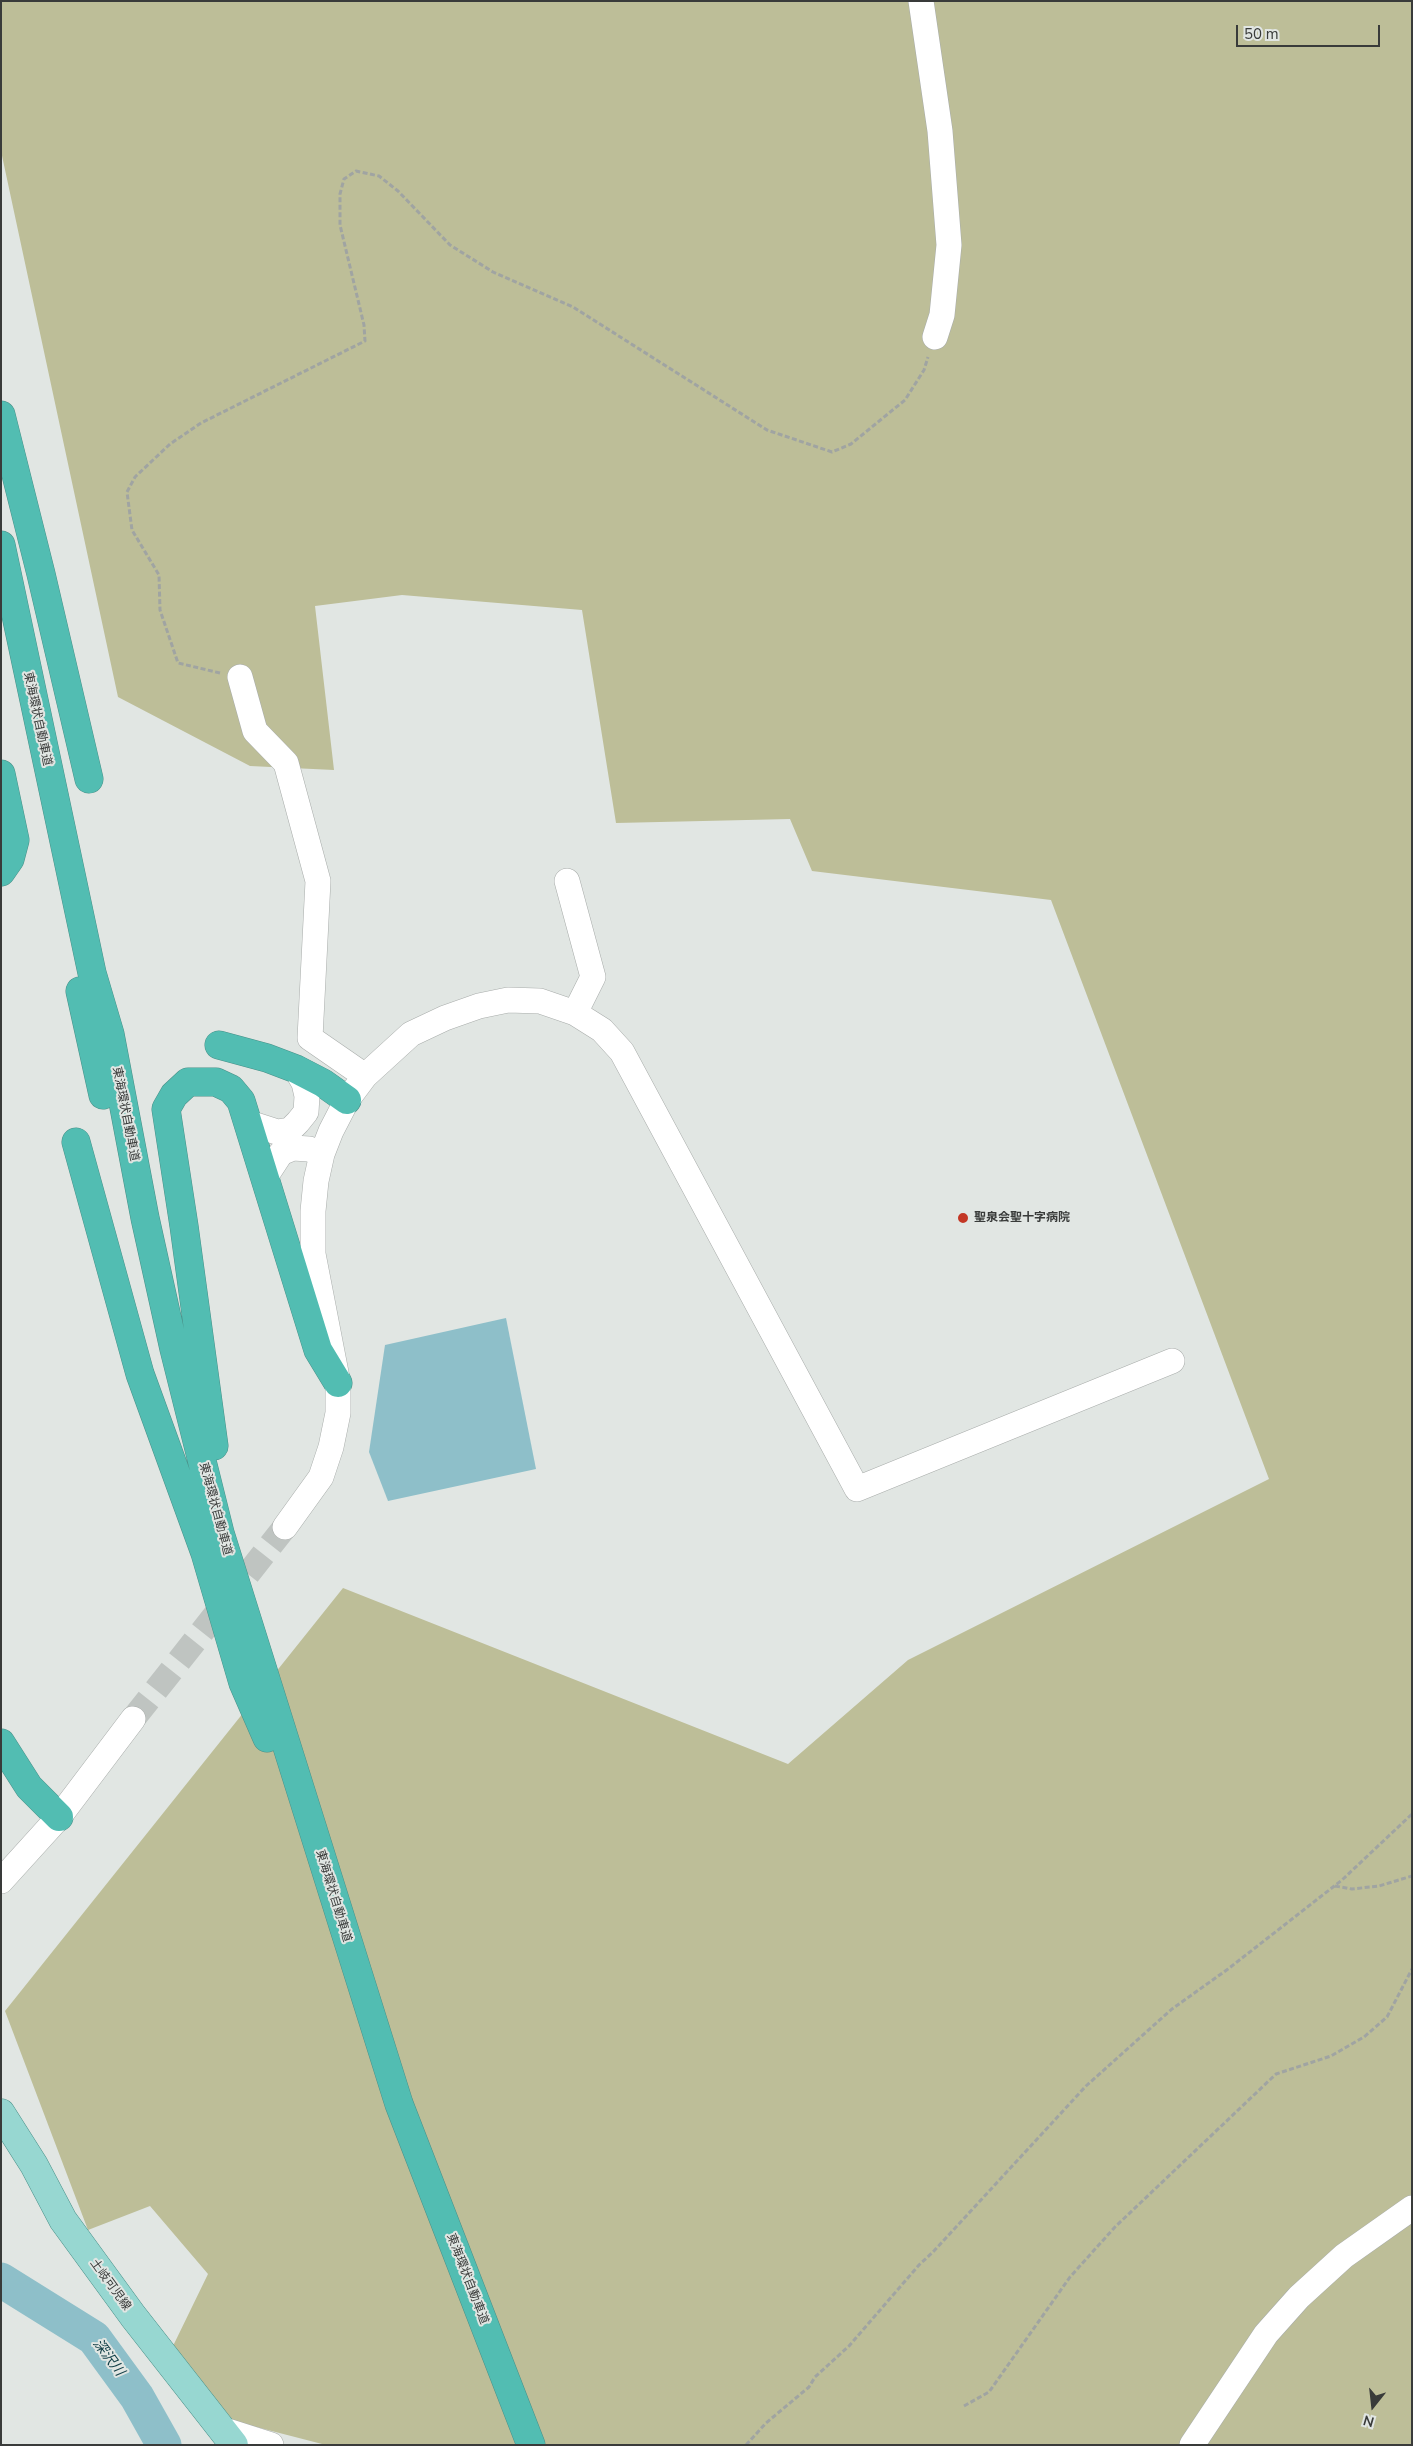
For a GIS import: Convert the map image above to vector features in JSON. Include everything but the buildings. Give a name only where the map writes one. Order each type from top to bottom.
[{"type":"highway","points":[[1,415],[41,574],[88,779]]},
{"type":"highway","name":"東海環状自動車道","points":[[1,545],[92,973],[110,1034],[145,1218],[174,1349],[220,1533],[399,2104],[531,2445]]},
{"type":"highway","name":"東海環状自動車道","points":[[1,617],[76,975],[150,1307],[245,1670],[275,1756],[328,1931],[388,2109],[517,2445]]},
{"type":"highway","points":[[1,774],[15,840],[10,859],[1,872]]},
{"type":"highway","points":[[219,1045],[267,1058],[296,1069],[323,1083],[347,1100]]},
{"type":"highway","points":[[298,1777],[292,1739],[246,1584],[214,1449],[166,1109],[174,1095],[188,1082],[216,1082],[231,1088],[241,1101],[266,1176],[318,1350],[338,1383]]},
{"type":"highway","points":[[76,1142],[140,1374],[205,1553],[243,1682],[275,1756]]},
{"type":"highway","points":[[1,1743],[29,1787],[59,1816]]},
{"type":"main road","name":"土岐可児線","points":[[1,2113],[34,2165],[63,2220],[133,2316],[229,2437]]},
{"type":"street","points":[[921,1],[940,131],[949,245],[942,315],[935,337]]},
{"type":"street","points":[[240,678],[255,731],[286,763],[318,882],[310,1038],[365,1076]]},
{"type":"street","points":[[567,881],[592,977],[575,1012]]},
{"type":"street","points":[[285,1527],[321,1477],[331,1447],[338,1413],[338,1383],[313,1254],[313,1211],[322,1154],[347,1100],[365,1076],[412,1034],[445,1018],[479,1006],[508,1000],[540,1001],[575,1012],[602,1030],[622,1052],[670,1138],[857,1489],[1172,1361]]},
{"type":"street","points":[[249,1123],[277,1132],[290,1130],[298,1122],[306,1112],[307,1096],[304,1083],[296,1069]]},
{"type":"street","points":[[266,1176],[281,1153],[293,1148],[309,1149],[322,1154]]},
{"type":"street","points":[[1,1881],[59,1816],[132,1719]]},
{"type":"street","points":[[1192,2445],[1266,2334],[1299,2297],[1344,2256],[1412,2208]]},
{"type":"street","points":[[229,2437],[271,2445]]},
{"type":"path","points":[[240,678],[178,663],[160,610],[159,575],[132,530],[127,492],[135,477],[170,444],[201,423],[365,341],[364,326],[340,224],[340,194],[344,179],[356,171],[379,176],[398,191],[450,245],[493,272],[573,307],[767,430],[832,452],[850,444],[905,400],[924,370],[935,337]]},
{"type":"path","points":[[746,2445],[766,2423],[809,2387],[815,2378],[849,2346],[919,2265],[934,2252],[1086,2086],[1172,2009],[1228,1969],[1334,1886],[1412,1814]]},
{"type":"path","points":[[1334,1886],[1352,1889],[1379,1886],[1412,1876]]},
{"type":"path","points":[[964,2406],[989,2392],[1070,2277],[1115,2227],[1276,2074],[1330,2056],[1364,2037],[1388,2017],[1412,1969]]},
{"type":"green space","points":[[1,1],[1412,1],[1412,2445],[326,2445],[233,2421],[173,2346],[208,2274],[150,2206],[88,2230],[5,2011],[343,1588],[788,1764],[908,1660],[1269,1479],[1051,900],[812,871],[790,819],[616,823],[582,610],[402,595],[315,606],[334,770],[250,766],[118,697],[1,151]]},
{"type":"water","points":[[506,1318],[536,1469],[388,1501],[369,1452],[385,1345]]},
{"type":"waterway","name":"深沢川","points":[[1,2280],[94,2338],[137,2397],[164,2445]]},
{"type":"tunnel","points":[[133,1719],[285,1527]]},
{"type":"place","name":"聖泉会聖十字病院","points":[[963,1218]]}]
